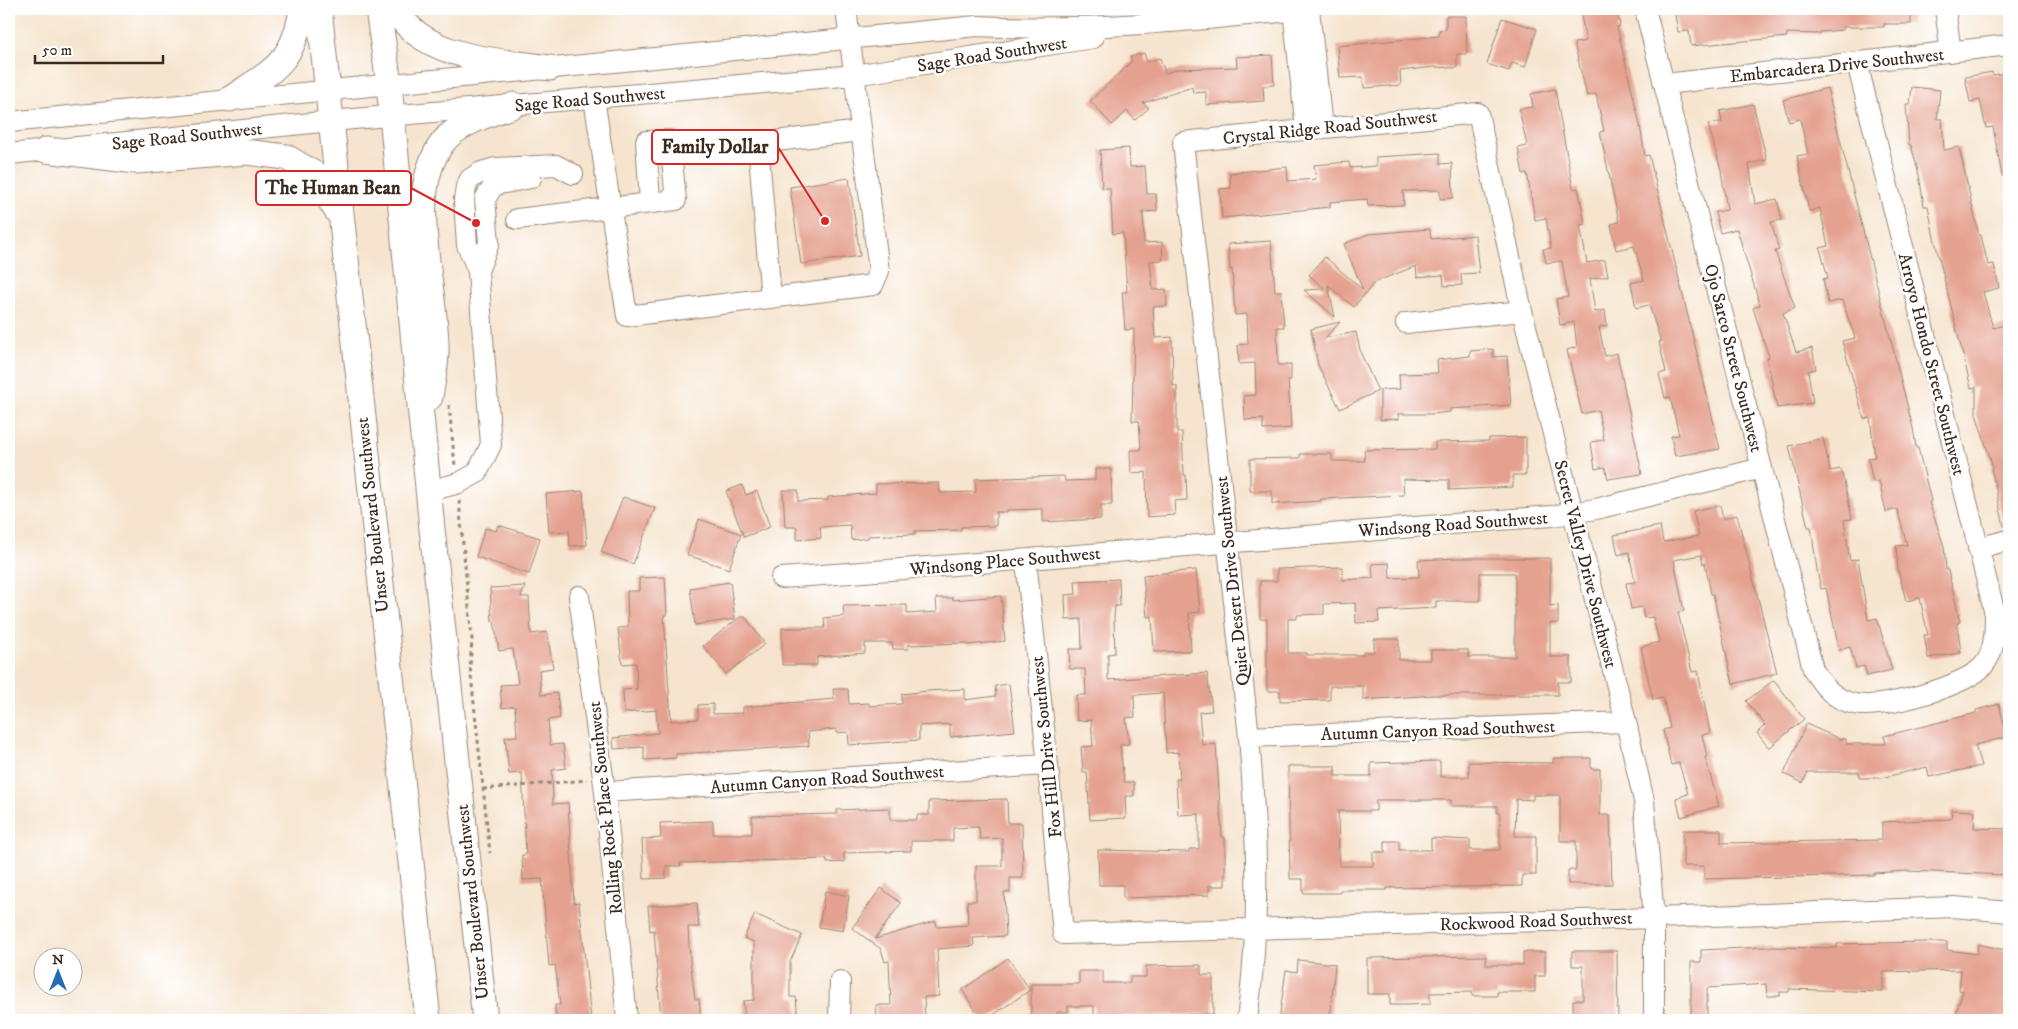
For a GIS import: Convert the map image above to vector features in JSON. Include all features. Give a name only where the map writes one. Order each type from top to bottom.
[{"type":"main road","points":[[230,99],[277,68],[290,53],[300,26],[302,9]]},
{"type":"main road","name":"Unser Boulevard Southwest","points":[[319,9],[428,1020]]},
{"type":"main road","name":"Unser Boulevard Southwest","points":[[378,9],[393,116],[429,491],[484,1020]]},
{"type":"main road","points":[[395,9],[402,22],[437,47],[463,54],[550,68]]},
{"type":"main road","points":[[425,442],[436,351],[424,231],[425,180],[432,158],[445,139],[472,121],[514,105]]},
{"type":"main road","points":[[27,152],[136,160],[246,152],[286,157],[313,173],[340,216]]},
{"type":"street","points":[[594,98],[627,316],[873,285],[879,271],[846,9]]},
{"type":"street","name":"Sage Road Southwest","points":[[15,121],[977,26],[1058,28],[1304,9]]},
{"type":"street","points":[[1304,9],[1314,128]]},
{"type":"street","name":"Ojo Sarco Street Southwest","points":[[1646,9],[1813,669],[1821,684],[1838,698],[1855,704],[1873,706],[1955,685],[1971,677],[1984,665]]},
{"type":"street","points":[[1945,9],[1951,52]]},
{"type":"street","name":"Sage Road Southwest","points":[[27,152],[331,121],[854,75],[1054,43],[1157,31],[1164,21]]},
{"type":"street","name":"Embarcadera Drive Southwest","points":[[1664,84],[2009,45]]},
{"type":"street","name":"Arroyo Hondo Street Southwest","points":[[1857,63],[1995,614],[1995,634],[1991,650],[1984,665]]},
{"type":"street","name":"Crystal Ridge Road Southwest","points":[[1183,142],[1478,113]]},
{"type":"street","name":"Secret Valley Drive Southwest","points":[[1478,113],[1522,311],[1626,722],[1644,801],[1654,918],[1654,1020]]},
{"type":"street","points":[[15,121],[27,152]]},
{"type":"street","points":[[771,298],[758,143],[861,131]]},
{"type":"street","name":"Quiet Desert Drive Southwest","points":[[1183,142],[1249,737],[1257,835],[1257,929],[1247,1020]]},
{"type":"street","points":[[429,491],[459,483],[478,473],[491,445],[478,271],[489,243],[485,199],[494,185],[515,179],[605,171]]},
{"type":"street","points":[[518,219],[650,202]]},
{"type":"street","points":[[1406,323],[1522,311]]},
{"type":"street","name":"Windsong Road Southwest","points":[[1228,541],[1573,514],[1762,468]]},
{"type":"street","points":[[1978,548],[2009,540]]},
{"type":"street","name":"Windsong Place Southwest","points":[[781,578],[1026,561],[1228,541]]},
{"type":"street","name":"Fox Hill Drive Southwest","points":[[1026,561],[1064,934]]},
{"type":"street","name":"Rolling Rock Place Southwest","points":[[579,596],[604,785],[627,1020]]},
{"type":"street","name":"Autumn Canyon Road Southwest","points":[[1249,737],[1626,722]]},
{"type":"street","name":"Autumn Canyon Road Southwest","points":[[604,785],[1048,765]]},
{"type":"street","name":"Rockwood Road Southwest","points":[[1064,934],[1654,918],[1954,907],[2009,912]]},
{"type":"street","points":[[839,1020],[840,981]]},
{"type":"path","points":[[449,402],[455,469],[459,483],[472,640],[470,666],[490,856]]},
{"type":"path","points":[[483,790],[604,785]]},
{"type":"building","points":[[1617,9],[1620,26],[1617,27],[1640,125],[1645,156],[1649,155],[1720,449],[1675,456],[1671,436],[1679,435],[1670,397],[1665,398],[1659,374],[1666,372],[1659,342],[1661,342],[1649,305],[1636,308],[1631,283],[1644,280],[1634,246],[1616,250],[1611,224],[1619,222],[1600,132],[1604,131],[1596,94],[1587,96],[1574,43],[1586,41],[1580,10]]},
{"type":"building","points":[[1674,9],[1911,9],[1911,24],[1884,24],[1884,27],[1843,27],[1843,30],[1820,32],[1820,34],[1787,33],[1787,37],[1691,46],[1689,31],[1678,32]]},
{"type":"building","points":[[1446,16],[1466,16],[1467,54],[1457,54],[1457,68],[1434,67],[1400,71],[1401,85],[1364,88],[1363,77],[1340,78],[1337,46],[1439,36],[1439,30],[1446,29]]},
{"type":"building","points":[[1502,18],[1537,29],[1525,67],[1512,63],[1509,71],[1487,64]]},
{"type":"building","points":[[1144,53],[1147,62],[1160,58],[1165,73],[1178,69],[1237,67],[1236,57],[1272,55],[1274,85],[1263,86],[1264,101],[1206,105],[1206,92],[1193,93],[1192,87],[1143,103],[1149,108],[1135,120],[1127,111],[1112,125],[1090,101],[1132,61],[1130,57]]},
{"type":"building","points":[[1992,72],[1993,75],[2006,73],[2009,87],[2009,175],[2002,176],[1993,127],[1986,128],[1980,100],[1970,102],[1965,77]]},
{"type":"building","points":[[1912,87],[1940,90],[1937,119],[1942,119],[1944,150],[1959,147],[1979,236],[1981,235],[1988,265],[1994,264],[1999,288],[1983,292],[1993,328],[2009,324],[2009,349],[2003,351],[2009,383],[2009,526],[2004,526],[1991,468],[1993,468],[1976,414],[1976,387],[1971,388],[1928,206],[1924,206],[1919,175],[1911,145],[1909,145],[1906,104],[1910,104]]},
{"type":"building","points":[[1827,88],[1913,428],[1916,448],[1918,448],[1931,501],[1929,502],[1944,546],[1946,570],[1948,570],[1960,622],[1957,623],[1961,653],[1928,658],[1924,635],[1928,635],[1920,598],[1906,601],[1898,570],[1896,546],[1907,545],[1897,509],[1886,512],[1879,481],[1873,482],[1868,458],[1875,457],[1870,418],[1864,419],[1842,341],[1855,338],[1842,300],[1828,303],[1823,279],[1828,278],[1820,248],[1828,246],[1820,208],[1809,211],[1797,156],[1808,154],[1800,119],[1789,122],[1783,100]]},
{"type":"building","points":[[1555,89],[1573,189],[1578,188],[1585,224],[1580,225],[1587,263],[1605,260],[1608,276],[1590,279],[1595,312],[1605,310],[1607,326],[1599,327],[1605,356],[1617,353],[1642,474],[1608,479],[1605,467],[1595,469],[1591,442],[1604,440],[1598,410],[1582,414],[1567,350],[1577,347],[1574,322],[1560,325],[1556,299],[1568,297],[1562,261],[1546,263],[1543,249],[1551,248],[1546,218],[1535,220],[1527,173],[1523,174],[1518,148],[1527,146],[1519,109],[1533,107],[1531,94]]},
{"type":"building","points":[[1753,104],[1767,160],[1749,164],[1755,204],[1777,199],[1782,220],[1771,222],[1779,250],[1775,251],[1795,308],[1783,313],[1796,352],[1812,348],[1816,369],[1808,371],[1813,403],[1777,408],[1767,358],[1769,357],[1753,308],[1760,305],[1737,229],[1720,233],[1715,212],[1727,210],[1721,170],[1708,124],[1722,122],[1720,111]]},
{"type":"building","points":[[1129,148],[1130,167],[1145,166],[1147,194],[1156,194],[1157,211],[1143,212],[1144,243],[1162,242],[1163,260],[1150,261],[1153,290],[1166,289],[1167,306],[1153,307],[1155,338],[1172,337],[1173,386],[1177,386],[1177,432],[1182,432],[1184,475],[1186,475],[1187,500],[1174,501],[1175,515],[1147,517],[1146,472],[1131,473],[1130,450],[1141,450],[1139,421],[1132,421],[1134,329],[1125,330],[1122,292],[1127,292],[1123,233],[1113,234],[1110,188],[1102,188],[1100,150]]},
{"type":"building","points":[[1440,153],[1440,164],[1452,163],[1453,198],[1440,199],[1440,190],[1403,191],[1404,205],[1368,206],[1367,199],[1330,202],[1330,207],[1222,218],[1220,189],[1231,188],[1230,173],[1287,167],[1288,181],[1316,179],[1314,165],[1349,162],[1350,168],[1376,166],[1376,157]]},
{"type":"building","points":[[849,178],[860,256],[801,264],[790,187]]},
{"type":"building","points":[[1430,229],[1431,239],[1475,235],[1479,273],[1461,274],[1462,285],[1444,286],[1443,275],[1417,277],[1416,266],[1375,282],[1354,307],[1328,285],[1335,317],[1304,290],[1325,289],[1309,275],[1325,257],[1363,290],[1344,244],[1368,234]]},
{"type":"building","points":[[1271,241],[1275,291],[1281,291],[1284,327],[1277,327],[1278,365],[1291,365],[1291,380],[1288,380],[1291,428],[1263,430],[1263,419],[1245,420],[1244,396],[1256,395],[1255,363],[1239,364],[1238,345],[1248,344],[1247,314],[1235,315],[1232,269],[1230,270],[1228,244]]},
{"type":"building","points":[[1340,322],[1325,338],[1356,332],[1361,354],[1378,391],[1340,409],[1318,365],[1311,329]]},
{"type":"building","points":[[1493,349],[1493,357],[1507,356],[1511,405],[1450,409],[1450,412],[1432,414],[1398,414],[1399,419],[1380,420],[1380,390],[1400,389],[1399,374],[1438,373],[1437,360],[1470,356],[1470,351]]},
{"type":"building","points":[[1526,437],[1526,475],[1513,475],[1513,487],[1449,490],[1449,480],[1403,479],[1404,495],[1321,499],[1321,501],[1272,504],[1272,491],[1250,491],[1250,459],[1300,458],[1300,454],[1332,454],[1332,461],[1365,461],[1364,450],[1435,449],[1435,442],[1489,441],[1489,438]]},
{"type":"building","points":[[1823,438],[1830,471],[1841,469],[1848,499],[1852,519],[1844,520],[1850,561],[1858,559],[1868,620],[1877,618],[1892,670],[1867,676],[1864,666],[1856,668],[1850,647],[1839,650],[1826,588],[1821,589],[1811,527],[1808,527],[1789,446]]},
{"type":"building","points":[[1095,469],[1111,469],[1112,505],[1101,505],[1101,519],[1043,522],[1043,509],[1007,510],[1007,512],[996,512],[996,526],[961,527],[961,530],[915,531],[915,534],[868,536],[868,538],[851,540],[850,525],[820,527],[821,538],[797,540],[797,527],[785,527],[783,490],[798,490],[798,501],[828,500],[828,497],[876,493],[876,484],[939,483],[940,493],[976,492],[975,479],[1064,476],[1065,481],[1095,480]]},
{"type":"building","points":[[742,485],[746,495],[757,491],[770,527],[744,537],[726,491]]},
{"type":"building","points":[[583,491],[587,545],[570,546],[569,531],[549,532],[546,494]]},
{"type":"building","points":[[623,497],[655,508],[633,564],[601,552]]},
{"type":"building","points":[[1720,505],[1723,519],[1737,515],[1777,673],[1733,684],[1705,563],[1703,564],[1701,555],[1674,560],[1684,611],[1678,612],[1692,672],[1698,671],[1710,733],[1702,735],[1707,756],[1705,757],[1719,806],[1681,817],[1676,798],[1688,794],[1679,763],[1671,765],[1663,730],[1670,728],[1663,698],[1653,700],[1641,647],[1659,642],[1653,617],[1644,618],[1642,607],[1631,609],[1626,583],[1635,582],[1629,552],[1618,555],[1614,535],[1660,526],[1663,542],[1699,536],[1693,511]]},
{"type":"building","points":[[699,519],[741,534],[729,569],[687,555]]},
{"type":"building","points":[[498,525],[540,538],[529,574],[476,557],[485,528],[496,531]]},
{"type":"building","points":[[1550,558],[1550,606],[1558,605],[1558,623],[1550,623],[1550,657],[1571,657],[1571,682],[1558,682],[1558,695],[1434,695],[1363,700],[1363,686],[1330,686],[1330,700],[1280,701],[1280,691],[1267,691],[1267,619],[1260,619],[1260,581],[1277,581],[1277,569],[1342,567],[1343,580],[1373,578],[1372,564],[1389,563],[1390,578],[1419,577],[1418,560]],"holes":[[[1480,573],[1515,573],[1515,657],[1468,657],[1468,650],[1431,650],[1431,660],[1399,660],[1399,639],[1374,639],[1374,652],[1363,652],[1363,655],[1288,653],[1288,619],[1297,619],[1297,615],[1324,614],[1324,604],[1355,603],[1356,623],[1379,622],[1378,611],[1436,608],[1436,601],[1480,601]]]},
{"type":"building","points":[[1196,570],[1200,612],[1189,613],[1191,651],[1154,652],[1152,616],[1147,617],[1143,575]]},
{"type":"building","points":[[665,577],[667,615],[664,615],[671,721],[698,719],[698,705],[713,704],[713,714],[743,713],[743,707],[834,699],[833,689],[848,689],[849,704],[869,703],[869,706],[902,704],[902,694],[927,691],[965,689],[965,700],[996,696],[995,686],[1009,684],[1015,731],[950,737],[950,724],[919,726],[919,740],[849,745],[848,732],[836,733],[836,729],[808,732],[809,746],[676,754],[676,758],[644,760],[644,747],[614,749],[613,738],[658,733],[656,710],[624,713],[623,690],[637,689],[636,663],[622,664],[618,628],[628,627],[627,591],[639,591],[639,578]]},
{"type":"building","points":[[1119,579],[1120,606],[1115,606],[1114,618],[1115,653],[1108,654],[1108,680],[1207,673],[1212,711],[1199,712],[1202,745],[1216,744],[1222,837],[1225,837],[1225,886],[1209,886],[1209,895],[1123,898],[1123,885],[1099,885],[1098,850],[1189,852],[1189,849],[1199,849],[1199,814],[1178,815],[1176,779],[1180,779],[1178,752],[1166,753],[1163,693],[1134,695],[1135,717],[1126,718],[1129,744],[1120,745],[1124,782],[1134,782],[1134,796],[1125,796],[1126,818],[1090,820],[1087,772],[1083,772],[1081,747],[1093,746],[1091,720],[1077,721],[1076,695],[1086,695],[1085,669],[1070,669],[1069,649],[1082,649],[1081,619],[1066,620],[1065,595],[1076,594],[1075,581]]},
{"type":"building","points":[[730,582],[735,619],[695,625],[690,588]]},
{"type":"building","points":[[525,586],[521,597],[529,597],[531,634],[547,632],[553,668],[539,670],[541,695],[557,693],[560,718],[548,720],[550,745],[563,744],[566,768],[552,770],[553,804],[568,803],[574,903],[579,902],[591,1020],[556,1020],[555,1005],[560,1005],[555,965],[549,966],[542,879],[523,880],[522,855],[526,855],[522,773],[509,774],[505,737],[517,736],[515,706],[502,708],[500,685],[518,684],[513,649],[499,651],[494,621],[492,621],[490,588]]},
{"type":"building","points":[[1001,596],[1005,641],[967,645],[967,643],[908,645],[908,649],[893,649],[892,643],[865,643],[865,653],[817,657],[817,665],[782,665],[782,628],[825,628],[824,618],[844,616],[843,606],[907,605],[907,614],[937,612],[936,598],[953,598],[953,600]]},
{"type":"building","points":[[740,617],[745,617],[765,644],[726,674],[703,646]]},
{"type":"building","points":[[1774,680],[1804,719],[1769,748],[1757,733],[1765,725],[1746,701]]},
{"type":"building","points":[[1999,704],[2007,737],[1975,745],[1981,766],[1929,777],[1927,767],[1881,778],[1859,778],[1859,772],[1808,772],[1803,783],[1784,774],[1806,724],[1840,739],[1846,739],[1846,744],[1886,744],[1884,736],[1976,713],[1976,710]]},
{"type":"building","points":[[1553,758],[1591,758],[1591,769],[1600,769],[1600,815],[1610,815],[1612,884],[1568,884],[1568,870],[1576,870],[1576,841],[1560,841],[1560,795],[1533,795],[1533,800],[1516,799],[1515,836],[1536,836],[1536,875],[1522,875],[1522,886],[1387,888],[1387,890],[1340,890],[1340,893],[1303,893],[1303,879],[1290,879],[1288,766],[1335,766],[1335,776],[1371,776],[1371,763],[1440,761],[1440,777],[1469,777],[1469,762],[1553,763]],"holes":[[[1376,800],[1451,800],[1451,806],[1497,806],[1497,813],[1500,813],[1500,850],[1470,850],[1470,840],[1431,838],[1431,850],[1399,850],[1399,841],[1385,841],[1385,852],[1373,852],[1373,866],[1339,866],[1338,811],[1376,811]]]},
{"type":"building","points":[[1007,799],[1008,823],[1022,823],[1023,878],[1010,878],[1010,892],[1004,892],[1006,936],[973,938],[974,946],[937,949],[939,996],[924,997],[925,1020],[877,1020],[876,1005],[891,1005],[889,961],[885,962],[881,949],[852,928],[881,888],[901,903],[875,939],[936,921],[937,927],[968,925],[967,901],[976,901],[976,866],[1002,866],[1002,838],[980,839],[979,827],[953,828],[953,841],[911,841],[911,851],[844,853],[844,862],[827,863],[827,859],[680,863],[681,866],[666,866],[666,878],[644,879],[642,839],[661,838],[660,823],[713,821],[713,834],[752,834],[752,816],[837,814],[837,810],[890,808],[890,820],[917,820],[917,815],[929,815],[929,801]]},
{"type":"building","points":[[1952,810],[1975,811],[1974,828],[2009,829],[2007,875],[1906,871],[1874,873],[1874,875],[1704,879],[1704,866],[1683,866],[1683,830],[1721,830],[1721,843],[1882,840],[1882,822],[1951,819]]},
{"type":"building","points":[[825,891],[849,896],[843,931],[819,927]]},
{"type":"building","points":[[697,903],[699,927],[688,927],[695,999],[699,999],[701,1020],[661,1020],[654,930],[650,931],[648,906]]},
{"type":"building","points":[[755,914],[802,935],[790,962],[790,997],[796,997],[798,1020],[745,1020],[743,1001],[754,1000],[754,942],[744,938]]},
{"type":"building","points":[[1947,942],[1947,950],[1977,954],[1978,944],[2009,951],[2009,1020],[1954,1020],[1963,991],[1959,990],[1961,970],[1883,972],[1883,992],[1789,989],[1789,992],[1780,992],[1780,996],[1767,996],[1766,984],[1707,988],[1707,1020],[1691,1020],[1691,962],[1701,962],[1701,950],[1766,947],[1837,948],[1837,944]]},
{"type":"building","points":[[1572,951],[1617,951],[1618,1020],[1573,1020],[1573,1000],[1583,1000],[1583,966],[1572,966]]},
{"type":"building","points":[[1523,952],[1545,952],[1545,976],[1535,976],[1535,992],[1497,992],[1497,996],[1472,996],[1472,992],[1430,993],[1430,1004],[1405,1005],[1390,1005],[1390,994],[1367,994],[1367,958],[1486,956],[1486,965],[1523,965]]},
{"type":"building","points":[[1008,958],[1030,990],[986,1020],[982,1020],[962,990]]},
{"type":"building","points":[[1298,960],[1335,964],[1330,1020],[1279,1020],[1286,970],[1297,972]]},
{"type":"building","points":[[1201,965],[1201,975],[1213,975],[1213,1014],[1094,1017],[1094,1006],[1068,1006],[1068,1012],[1057,1012],[1057,1020],[1031,1020],[1031,984],[1079,984],[1079,971],[1103,971],[1103,983],[1130,983],[1130,977],[1146,977],[1146,966]]},
{"type":"place","name":"Family Dollar","points":[[825,221]]},
{"type":"place","name":"The Human Bean","points":[[476,223]]}]
